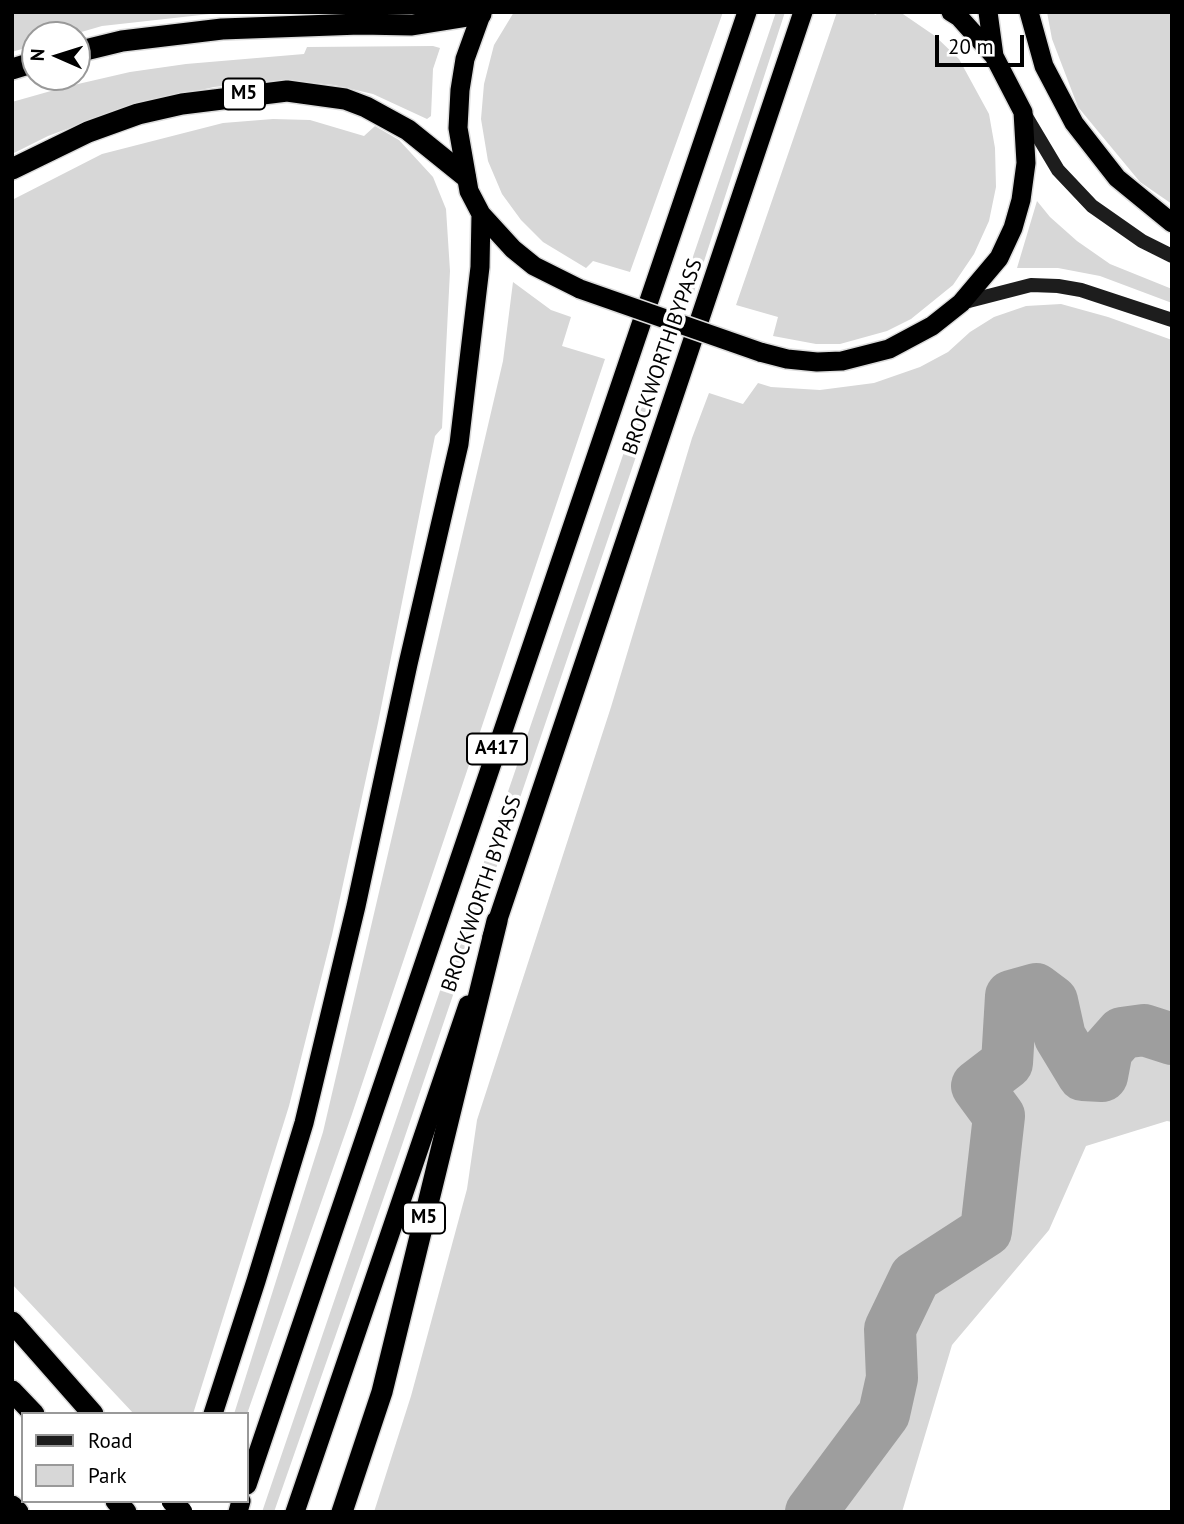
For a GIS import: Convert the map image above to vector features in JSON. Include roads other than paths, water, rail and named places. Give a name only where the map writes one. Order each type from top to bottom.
[{"type":"highway","name":"BROCKWORTH BYPASS","points":[[248,1482],[747,12]]},
{"type":"highway","name":"BROCKWORTH BYPASS","points":[[295,1512],[803,12]]},
{"type":"highway","points":[[91,49],[122,41],[222,29],[412,25],[481,13],[465,59],[458,128],[469,191],[481,215],[513,249],[534,266],[580,289],[760,352],[787,359],[842,361],[866,356],[909,339],[932,326],[961,303],[999,258],[1013,228],[1021,200],[1026,163],[1023,112],[994,57],[959,17],[951,12]]},
{"type":"highway","points":[[988,12],[994,57]]},
{"type":"highway","points":[[1029,12],[1044,66],[1074,123],[1117,178],[1172,223]]},
{"type":"highway","name":"M5","points":[[12,169],[88,132],[138,114],[182,104],[287,91],[345,99],[384,116],[421,138],[465,176]]},
{"type":"highway","points":[[214,1412],[304,1123],[356,906],[459,444],[480,267],[481,215]]},
{"type":"highway","name":"M5","points":[[342,1512],[382,1392],[497,921]]},
{"type":"highway","points":[[12,1322],[90,1411]]},
{"type":"highway","points":[[12,1391],[32,1412]]},
{"type":"highway","points":[[12,1506],[18,1512]]},
{"type":"main road","points":[[1023,112],[1058,170],[1092,206],[1142,241],[1172,256]]},
{"type":"main road","points":[[961,303],[1031,285],[1058,286],[1092,293],[1172,320]]},
{"type":"waterway","points":[[811,1512],[884,1414],[892,1378],[890,1329],[915,1277],[986,1231],[999,1116],[977,1086],[1007,1063],[1011,996],[1036,989],[1052,1001],[1060,1037],[1083,1075],[1102,1076],[1107,1050],[1122,1033],[1144,1030],[1172,1039]]}]
